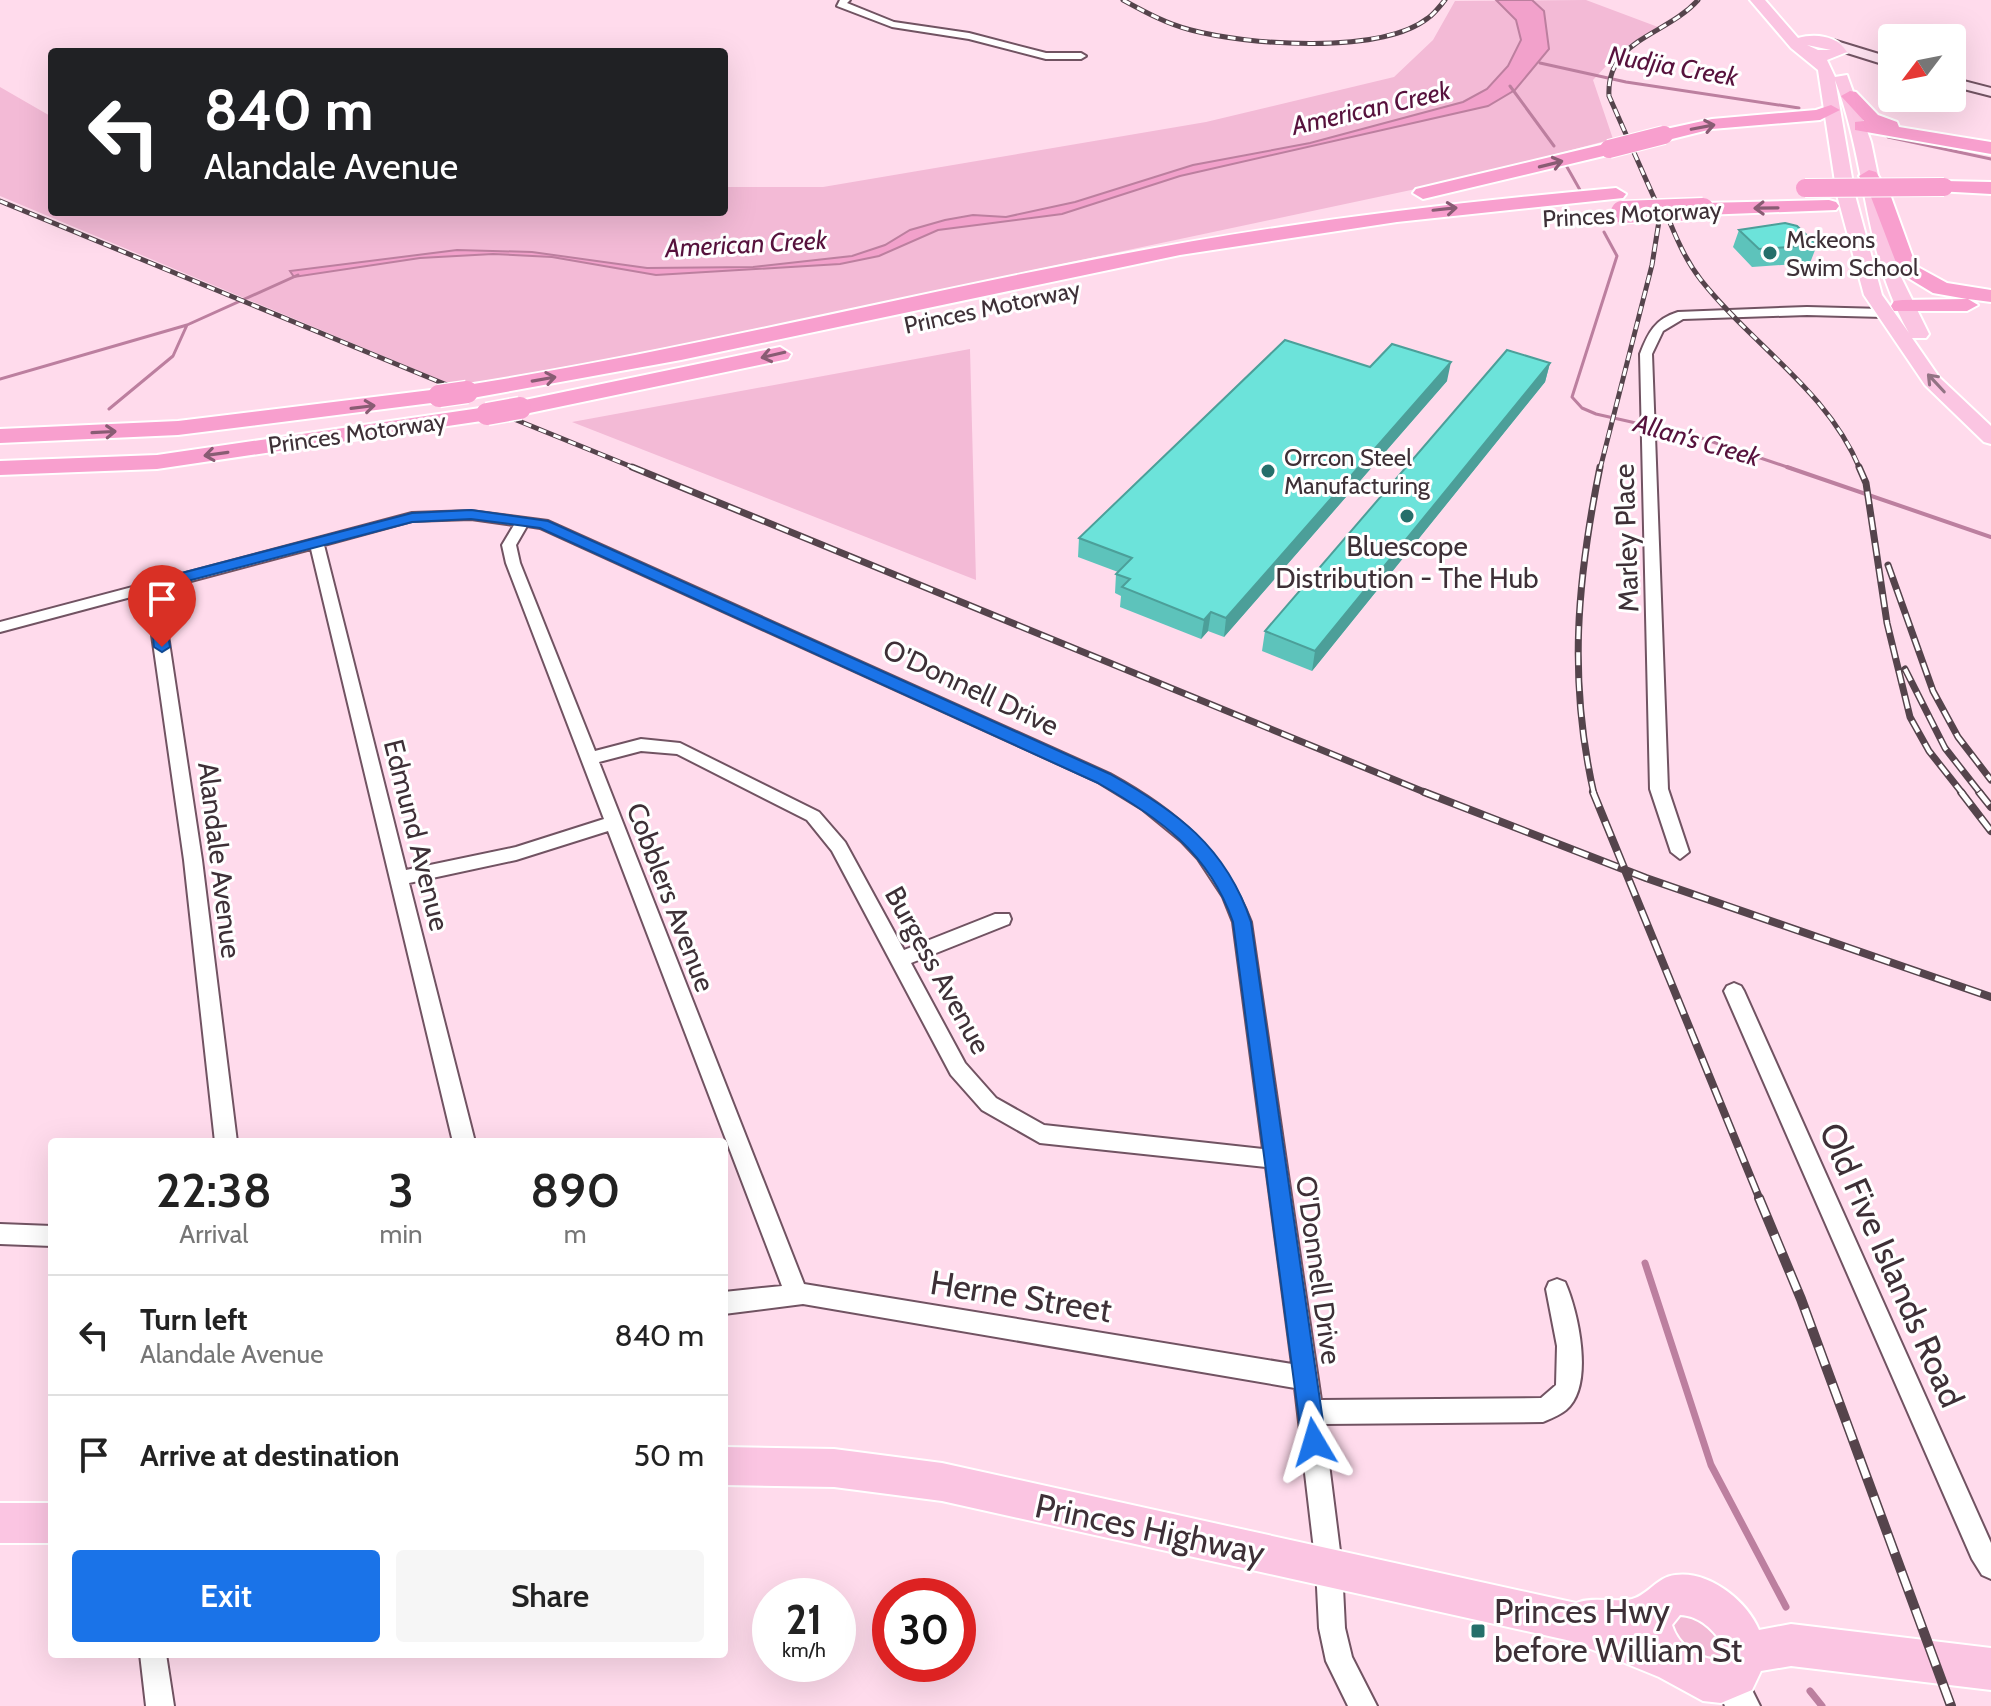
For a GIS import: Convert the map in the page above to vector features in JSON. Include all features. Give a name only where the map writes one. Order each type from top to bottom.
[{"type":"highway","points":[[1850,96],[1877,122],[1991,148]]},
{"type":"highway","points":[[1037,276],[1139,251],[1505,176],[1664,135],[1742,121],[1843,123],[1937,137]]},
{"type":"highway","points":[[1868,170],[1907,269],[1941,288],[1991,296]]},
{"type":"highway","name":"Princes Motorway","points":[[0,436],[178,428],[467,392],[612,367],[1037,276],[1346,221],[1505,202],[1699,200],[1805,188],[1963,203]]},
{"type":"highway","name":"Princes Motorway","points":[[1699,200],[1829,206],[1963,203],[1991,188]]},
{"type":"highway","name":"Princes Motorway","points":[[0,468],[157,462],[487,414],[623,389],[1025,298],[1198,264],[1414,230],[1619,203]]},
{"type":"highway","points":[[1892,309],[1991,305]]},
{"type":"highway","points":[[1892,309],[1991,312]]},
{"type":"main road","points":[[1757,0],[1788,31],[1798,48],[1825,68],[1843,123],[1854,136],[1868,170],[1880,247],[1891,285],[1892,309],[1991,415]]},
{"type":"main road","points":[[1774,0],[1799,27],[1835,49]]},
{"type":"main road","points":[[1798,48],[1835,49],[1878,60]]},
{"type":"main road","points":[[1835,49],[1837,66],[1850,96],[1843,123],[1842,153],[1846,195],[1859,254],[1932,381],[1991,438]]},
{"type":"main road","points":[[1966,86],[1991,92]]},
{"type":"main road","name":"Princes Highway","points":[[728,1466],[834,1468],[942,1482],[1571,1621],[1663,1658]]},
{"type":"main road","points":[[0,1523],[48,1523]]},
{"type":"main road","points":[[1729,1676],[1717,1605],[1695,1595],[1666,1599],[1655,1614],[1653,1636],[1663,1658],[1681,1676],[1729,1676],[1791,1645],[1991,1669]]},
{"type":"main road","name":"Princes Highway","points":[[1571,1621],[1624,1621],[1655,1614]]},
{"type":"street","points":[[846,0],[840,4],[892,24],[969,36],[1046,56],[1081,56]]},
{"type":"street","name":"Marley Place","points":[[1680,852],[1659,789],[1646,354],[1657,326],[1667,319],[1892,309]]},
{"type":"street","name":"O'Donnell Drive","points":[[0,627],[412,517],[471,515],[523,521],[563,531],[1090,772],[1135,795],[1170,819],[1219,874],[1234,897],[1242,922],[1306,1378],[1329,1567],[1332,1628],[1339,1661],[1363,1706]]},
{"type":"street","name":"Cobblers Avenue","points":[[523,521],[509,545],[513,563],[797,1295]]},
{"type":"street","name":"Edmund Avenue","points":[[316,541],[463,1138]]},
{"type":"street","name":"Alandale Avenue","points":[[153,586],[193,860],[226,1138]]},
{"type":"street","name":"Burgess Avenue","points":[[588,759],[641,745],[680,749],[813,816],[839,847],[958,1069],[989,1104],[1040,1134],[1275,1159]]},
{"type":"street","points":[[399,878],[516,853],[612,823]]},
{"type":"street","points":[[900,960],[1002,919]]},
{"type":"street","name":"Old Five Islands Road","points":[[1734,991],[1991,1566]]},
{"type":"street","points":[[0,1234],[48,1236]]},
{"type":"street","points":[[1310,1412],[1543,1410],[1561,1399],[1570,1379],[1570,1358],[1557,1289]]},
{"type":"street","name":"Herne Street","points":[[728,1303],[797,1295],[1306,1378]]},
{"type":"street","points":[[154,1658],[160,1706]]},
{"type":"shaded area","points":[[1496,0],[1532,0],[1544,11],[1549,49],[1515,90],[1488,106],[1180,176],[1062,214],[938,230],[879,256],[840,264],[656,275],[552,257],[493,254],[420,258],[294,277],[290,271],[457,250],[532,252],[647,268],[753,267],[852,256],[885,245],[910,230],[945,220],[973,215],[1006,217],[1075,202],[1193,165],[1310,143],[1463,102],[1487,89],[1508,66],[1521,40],[1516,20]]},
{"type":"shaded area","points":[[1586,0],[1658,27],[1622,49],[1593,80],[1613,139],[1458,180],[596,363],[455,386],[0,196],[0,87],[48,115],[48,216],[728,216],[728,187],[823,187],[1206,122],[1394,77],[1433,40],[1455,1]]},
{"type":"shaded area","points":[[970,349],[976,580],[572,422]]},
{"type":"shaded area","points":[[1699,1612],[1724,1642],[1718,1660],[1698,1666],[1669,1629],[1675,1615]]},
{"type":"building","points":[[1785,223],[1797,226],[1817,245],[1759,249],[1739,230]]},
{"type":"building","name":"Orrcon Steel Manufacturing","points":[[1285,340],[1370,367],[1392,344],[1451,362],[1226,618],[1211,612],[1204,620],[1122,587],[1130,579],[1116,574],[1132,558],[1079,538]]},
{"type":"building","name":"Bluescope Distribution - The Hub","points":[[1507,350],[1550,363],[1315,651],[1265,631]]},
{"type":"waterway","name":"Nudjia Creek","points":[[1540,63],[1626,82],[1799,108]]},
{"type":"waterway","name":"Allan's Creek","points":[[1510,86],[1554,146]]},
{"type":"waterway","name":"Nudjia Creek","points":[[1888,137],[1991,159]]},
{"type":"waterway","name":"Allan's Creek","points":[[1567,167],[1580,190]]},
{"type":"waterway","name":"Allan's Creek","points":[[1604,232],[1617,256],[1572,397],[1582,408],[1596,414],[1698,437],[1793,469]]},
{"type":"waterway","name":"American Creek","points":[[187,325],[298,275]]},
{"type":"waterway","points":[[0,379],[187,325]]},
{"type":"waterway","name":"American Creek","points":[[109,409],[173,356],[187,325]]},
{"type":"waterway","name":"Allan's Creek","points":[[1787,467],[1991,537]]},
{"type":"waterway","points":[[1645,1263],[1711,1465],[1786,1607]]},
{"type":"waterway","points":[[1810,1691],[1822,1706]]},
{"type":"railway","points":[[1123,0],[1191,30],[1245,40],[1313,44],[1379,38],[1407,30],[1430,16],[1445,0]]},
{"type":"railway","points":[[1600,469],[1652,265],[1659,221],[1655,200],[1609,96],[1611,77],[1617,62],[1627,50],[1698,0]]},
{"type":"railway","points":[[0,201],[447,385]]},
{"type":"railway","points":[[1662,203],[1684,253],[1701,280],[1829,415],[1859,467]]},
{"type":"railway","points":[[509,417],[637,469]]},
{"type":"railway","points":[[632,467],[1426,793]]},
{"type":"railway","points":[[1594,794],[1586,752],[1578,670],[1581,591],[1600,467]]},
{"type":"railway","points":[[1859,467],[1866,483],[1887,623],[1910,717],[1929,751],[1963,794]]},
{"type":"railway","points":[[1888,565],[1933,691],[1958,737],[1991,780]]},
{"type":"railway","points":[[1905,669],[1945,748],[1981,794]]},
{"type":"railway","points":[[1593,792],[1625,870]]},
{"type":"railway","points":[[1961,792],[1991,831]]},
{"type":"railway","points":[[1979,792],[1991,807]]},
{"type":"railway","points":[[1426,793],[1625,870]]},
{"type":"railway","points":[[1625,870],[1991,997]]},
{"type":"railway","points":[[1625,870],[1760,1200]]},
{"type":"railway","points":[[1759,1198],[1801,1299],[1951,1706]]},
{"type":"place","name":"Mckeons Swim School","points":[[1770,253]]},
{"type":"place","name":"Orrcon Steel Manufacturing","points":[[1268,471]]},
{"type":"place","name":"Bluescope Distribution - The Hub","points":[[1407,516]]},
{"type":"place","name":"Princes Hwy before William St","points":[[1478,1631]]},
{"type":"route","points":[[162,647],[153,586],[412,517],[471,515],[543,524],[1104,778],[1161,811],[1194,842],[1219,874],[1234,897],[1242,922],[1314,1442]]}]
